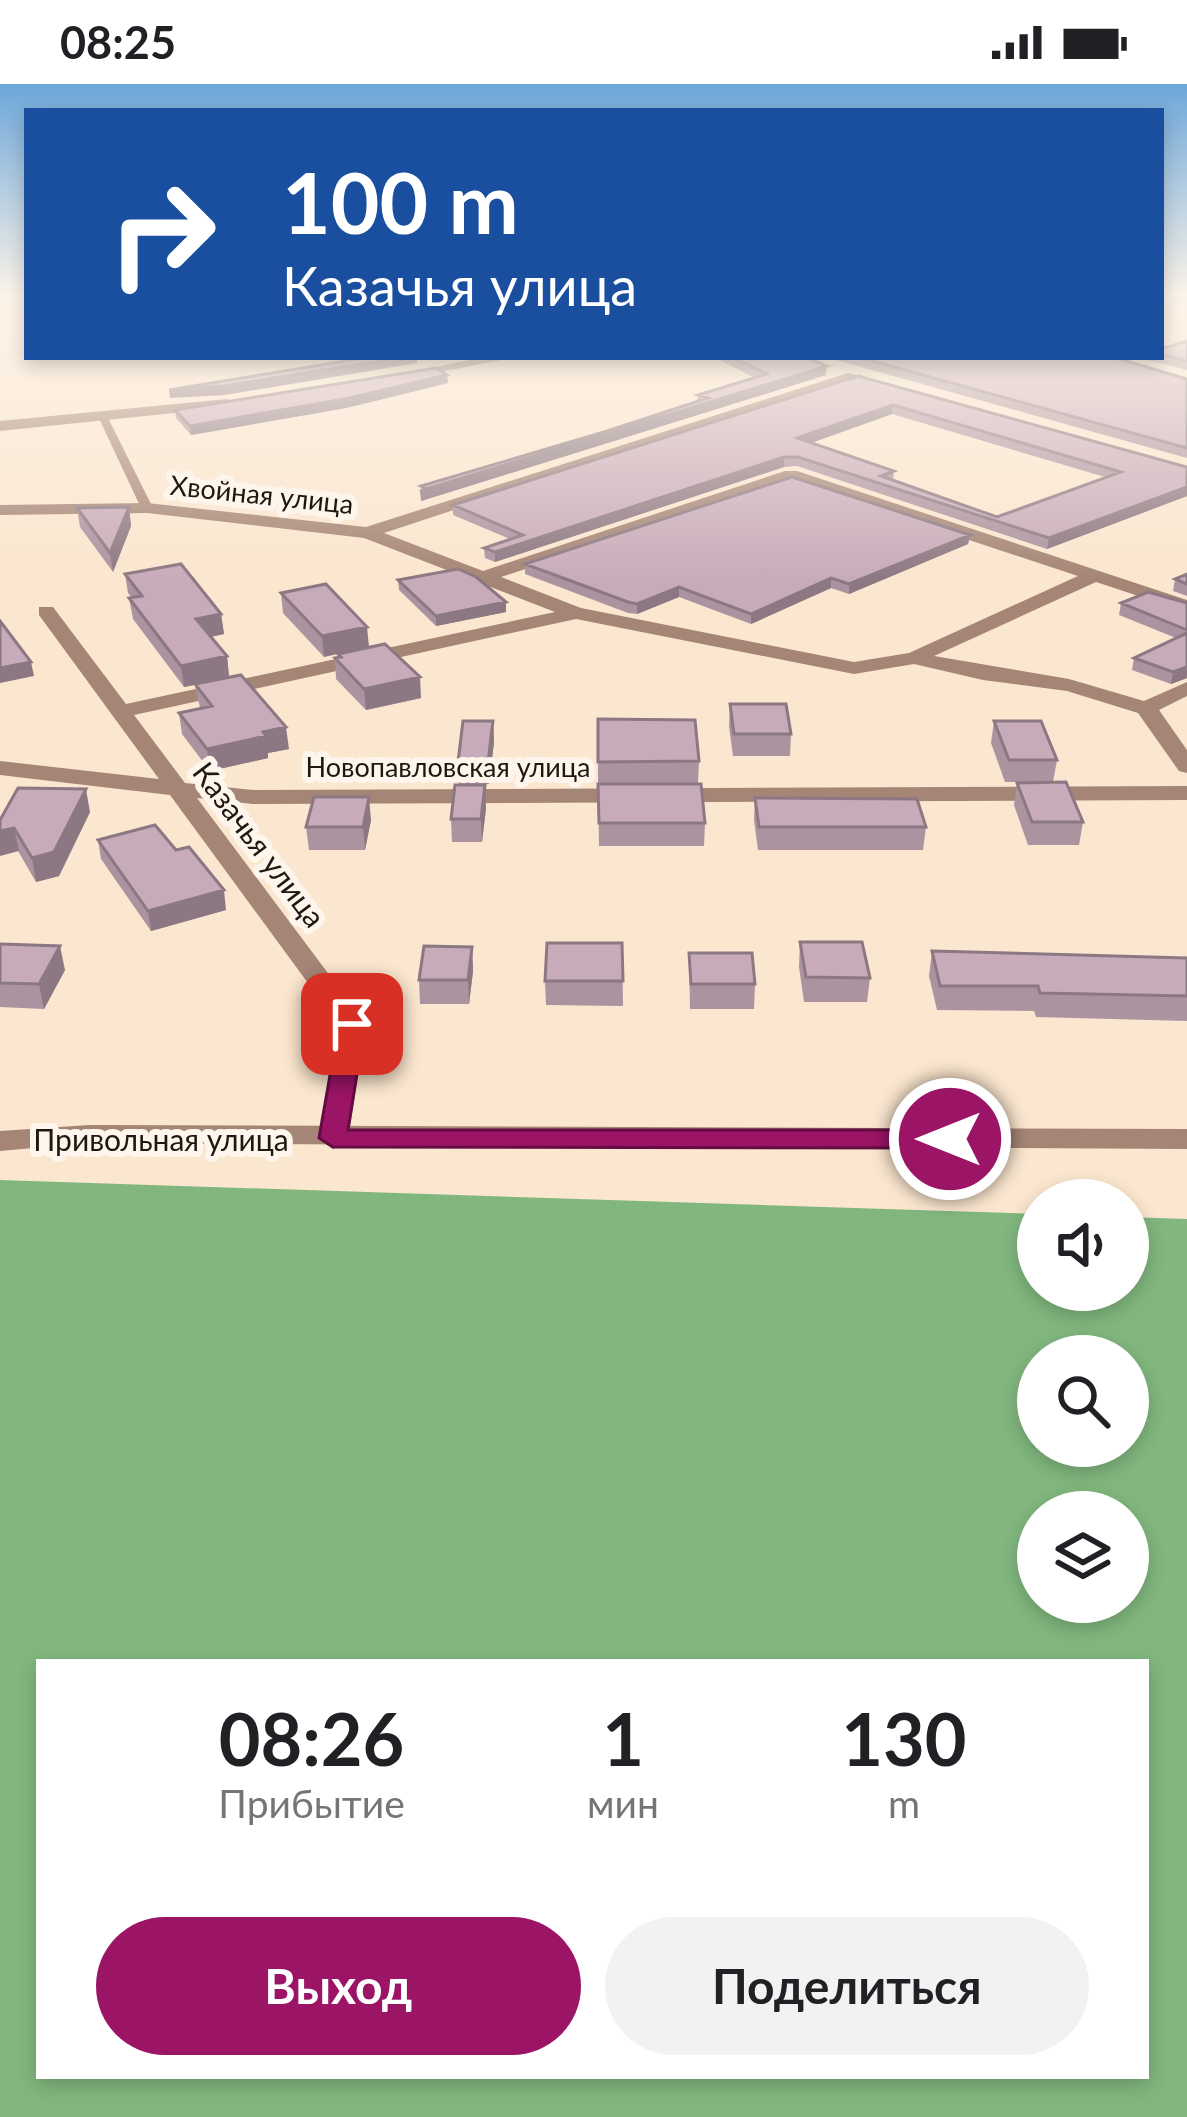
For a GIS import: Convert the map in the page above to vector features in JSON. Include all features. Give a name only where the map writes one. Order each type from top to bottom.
[{"type":"street","points":[[368,533],[810,390]]},
{"type":"street","points":[[0,425],[248,400]]},
{"type":"street","points":[[482,577],[791,475],[1187,606]]},
{"type":"street","name":"Хвойная улица","points":[[0,510],[147,508],[368,533],[576,613]]},
{"type":"street","points":[[118,712],[576,613],[854,668],[914,658],[1096,575]]},
{"type":"street","name":"Казачья улица","points":[[46,610],[352,1024],[333,1138]]},
{"type":"street","points":[[914,658],[983,674],[1069,685],[1146,708],[1187,766]]},
{"type":"street","points":[[1146,708],[1187,688]]},
{"type":"street","name":"Новопавловская улица","points":[[0,768],[48,770],[180,792],[253,796],[1187,793]]},
{"type":"street","name":"Привольная улица","points":[[0,1141],[89,1134],[1187,1139]]},
{"type":"lane","points":[[101,416],[147,508]]},
{"type":"green space","points":[[0,1180],[1017,1213],[1017,1311],[1149,1311],[1149,1218],[1187,1219],[1187,2117],[0,2117]]},
{"type":"building","points":[[300,390],[384,390],[190,426],[175,410]]},
{"type":"building","points":[[715,390],[749,390],[427,489],[421,486],[708,398],[698,395]]},
{"type":"building","points":[[814,390],[908,390],[1187,467],[1187,487],[1049,538],[798,457],[784,457],[495,552],[484,548],[523,535],[453,505]],"holes":[[[893,405],[1121,472],[997,517],[881,476],[894,471],[797,438]]]},
{"type":"building","points":[[977,390],[1187,390],[1187,448]]},
{"type":"building","points":[[792,477],[970,535],[849,584],[831,578],[751,614],[679,587],[637,604],[525,564]]},
{"type":"building","points":[[129,507],[110,553],[77,508]]},
{"type":"building","points":[[181,564],[221,614],[196,619],[227,656],[181,666],[129,598],[142,596],[125,574]]},
{"type":"building","points":[[458,569],[476,577],[506,602],[436,616],[398,580]]},
{"type":"building","points":[[326,584],[367,627],[322,636],[281,593]]},
{"type":"building","points":[[1148,592],[1187,603],[1187,630],[1121,603]]},
{"type":"building","points":[[0,621],[31,662],[0,668]]},
{"type":"building","points":[[1187,633],[1187,667],[1173,672],[1134,658]]},
{"type":"building","points":[[385,644],[420,677],[364,689],[335,658],[341,657],[338,654]]},
{"type":"building","points":[[241,675],[286,727],[207,749],[179,713],[212,706],[195,684]]},
{"type":"building","points":[[730,704],[786,704],[791,734],[734,734]]},
{"type":"building","points":[[598,719],[695,720],[699,761],[598,762]]},
{"type":"building","points":[[463,721],[493,721],[488,762],[458,762]]},
{"type":"building","points":[[994,721],[1041,721],[1057,760],[1009,760]]},
{"type":"building","points":[[1066,782],[1083,822],[1032,822],[1017,783]]},
{"type":"building","points":[[598,784],[701,784],[705,823],[599,823]]},
{"type":"building","points":[[455,785],[485,785],[481,819],[451,819]]},
{"type":"building","points":[[18,788],[86,789],[54,852],[32,858],[14,828],[0,831],[0,820]]},
{"type":"building","points":[[314,797],[369,797],[363,827],[306,827]]},
{"type":"building","points":[[755,798],[917,799],[926,827],[759,827]]},
{"type":"building","points":[[155,825],[176,850],[189,847],[224,890],[148,911],[98,840]]},
{"type":"building","points":[[800,942],[862,942],[870,978],[806,977]]},
{"type":"building","points":[[547,943],[622,943],[623,981],[545,981]]},
{"type":"building","points":[[0,944],[60,946],[39,984],[0,983]]},
{"type":"building","points":[[424,946],[472,947],[468,980],[419,980]]},
{"type":"building","points":[[932,951],[1187,958],[1187,996],[1040,993],[1038,986],[940,986]]},
{"type":"building","points":[[689,953],[752,953],[755,984],[691,984]]},
{"type":"route","points":[[352,1024],[333,1138],[950,1139]]}]
